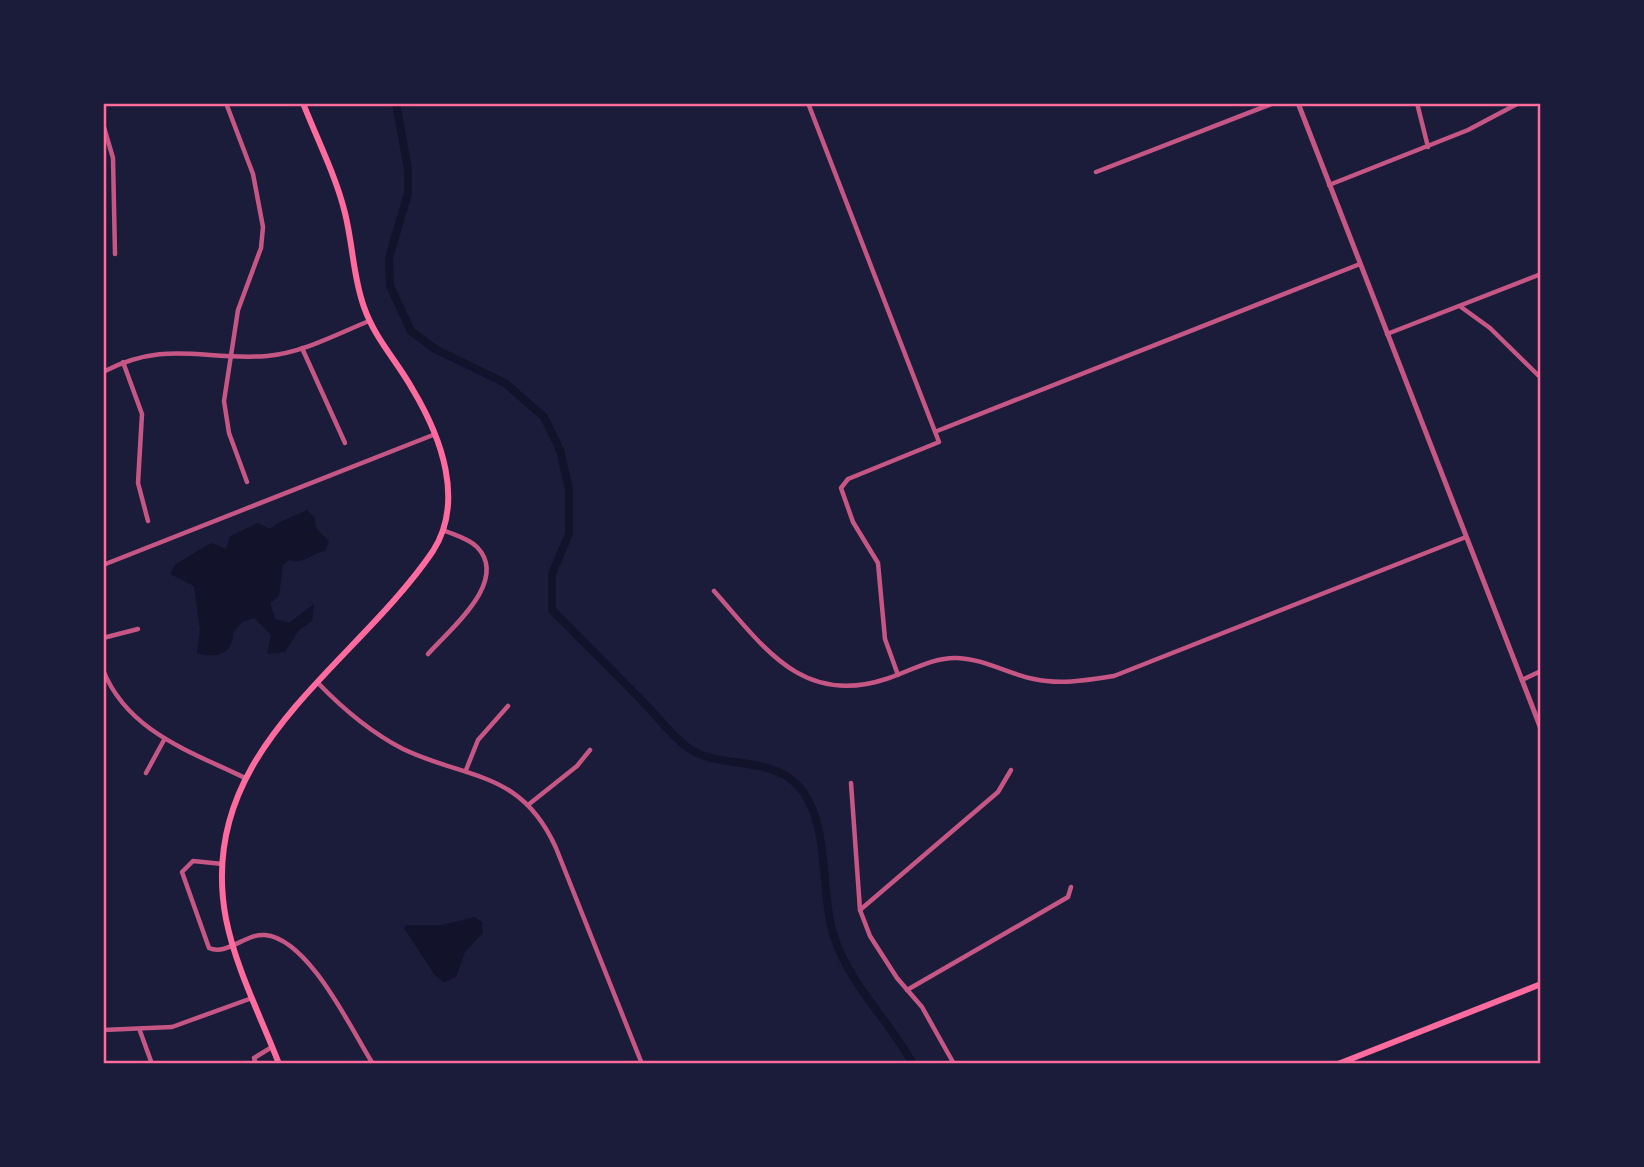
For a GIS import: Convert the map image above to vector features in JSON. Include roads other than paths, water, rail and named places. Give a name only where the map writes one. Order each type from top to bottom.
[{"type":"main road","points":[[279,1064],[233,945],[225,908],[223,864],[229,824],[245,778],[272,733],[425,563],[443,530],[449,506],[449,481],[414,390],[369,321],[357,283],[344,209],[303,103]]},
{"type":"main road","points":[[1338,1064],[1541,984]]},
{"type":"street","points":[[226,103],[253,174],[263,226],[261,248],[238,310],[224,412],[247,482]]},
{"type":"street","points":[[808,103],[939,442],[849,479],[841,488],[853,522],[878,563],[882,578],[882,619],[898,675]]},
{"type":"street","points":[[1097,172],[1274,103]]},
{"type":"street","points":[[1297,103],[1541,729]]},
{"type":"street","points":[[1418,103],[1428,147]]},
{"type":"street","points":[[1329,185],[1428,147],[1519,103]]},
{"type":"street","points":[[103,124],[113,158],[114,254]]},
{"type":"street","points":[[937,431],[1360,264]]},
{"type":"street","points":[[1387,334],[1541,274]]},
{"type":"street","points":[[1460,306],[1490,328],[1541,378]]},
{"type":"street","points":[[103,372],[123,362],[170,352],[270,356],[302,348],[369,321]]},
{"type":"street","points":[[302,348],[345,443]]},
{"type":"street","points":[[123,362],[142,414],[138,483],[148,521]]},
{"type":"street","points":[[104,565],[433,435]]},
{"type":"street","points":[[428,654],[480,595],[487,579],[486,564],[477,547],[443,530]]},
{"type":"street","points":[[714,591],[767,652],[795,673],[819,682],[851,687],[898,675],[940,659],[954,658],[975,659],[1034,679],[1050,681],[1114,676],[1466,537]]},
{"type":"street","points":[[103,638],[138,629]]},
{"type":"street","points":[[103,670],[124,706],[144,726],[164,740],[245,778]]},
{"type":"street","points":[[1522,680],[1541,671]]},
{"type":"street","points":[[318,683],[354,717],[380,736],[429,760],[466,770],[500,784],[528,805],[556,848],[642,1064]]},
{"type":"street","points":[[466,770],[478,740],[508,706]]},
{"type":"street","points":[[146,773],[164,740]]},
{"type":"street","points":[[528,805],[578,766],[590,750]]},
{"type":"street","points":[[860,911],[998,792],[1011,770]]},
{"type":"street","points":[[851,783],[860,911],[870,936],[922,1007],[954,1064]]},
{"type":"street","points":[[223,864],[190,862],[183,869],[183,878],[209,948],[216,950],[253,935],[263,934],[288,945],[316,972],[373,1064]]},
{"type":"street","points":[[907,990],[1068,897],[1071,887]]},
{"type":"street","points":[[103,1030],[140,1031],[179,1025],[253,997]]},
{"type":"street","points":[[140,1031],[152,1064]]},
{"type":"street","points":[[256,1064],[254,1058],[272,1046]]},
{"type":"waterway","points":[[396,103],[408,169],[408,193],[389,258],[390,286],[411,331],[435,349],[505,383],[544,417],[560,450],[569,489],[569,534],[552,574],[552,610],[687,747],[712,758],[768,768],[781,773],[793,781],[805,795],[814,812],[819,832],[829,915],[840,951],[858,985],[913,1064]]}]
